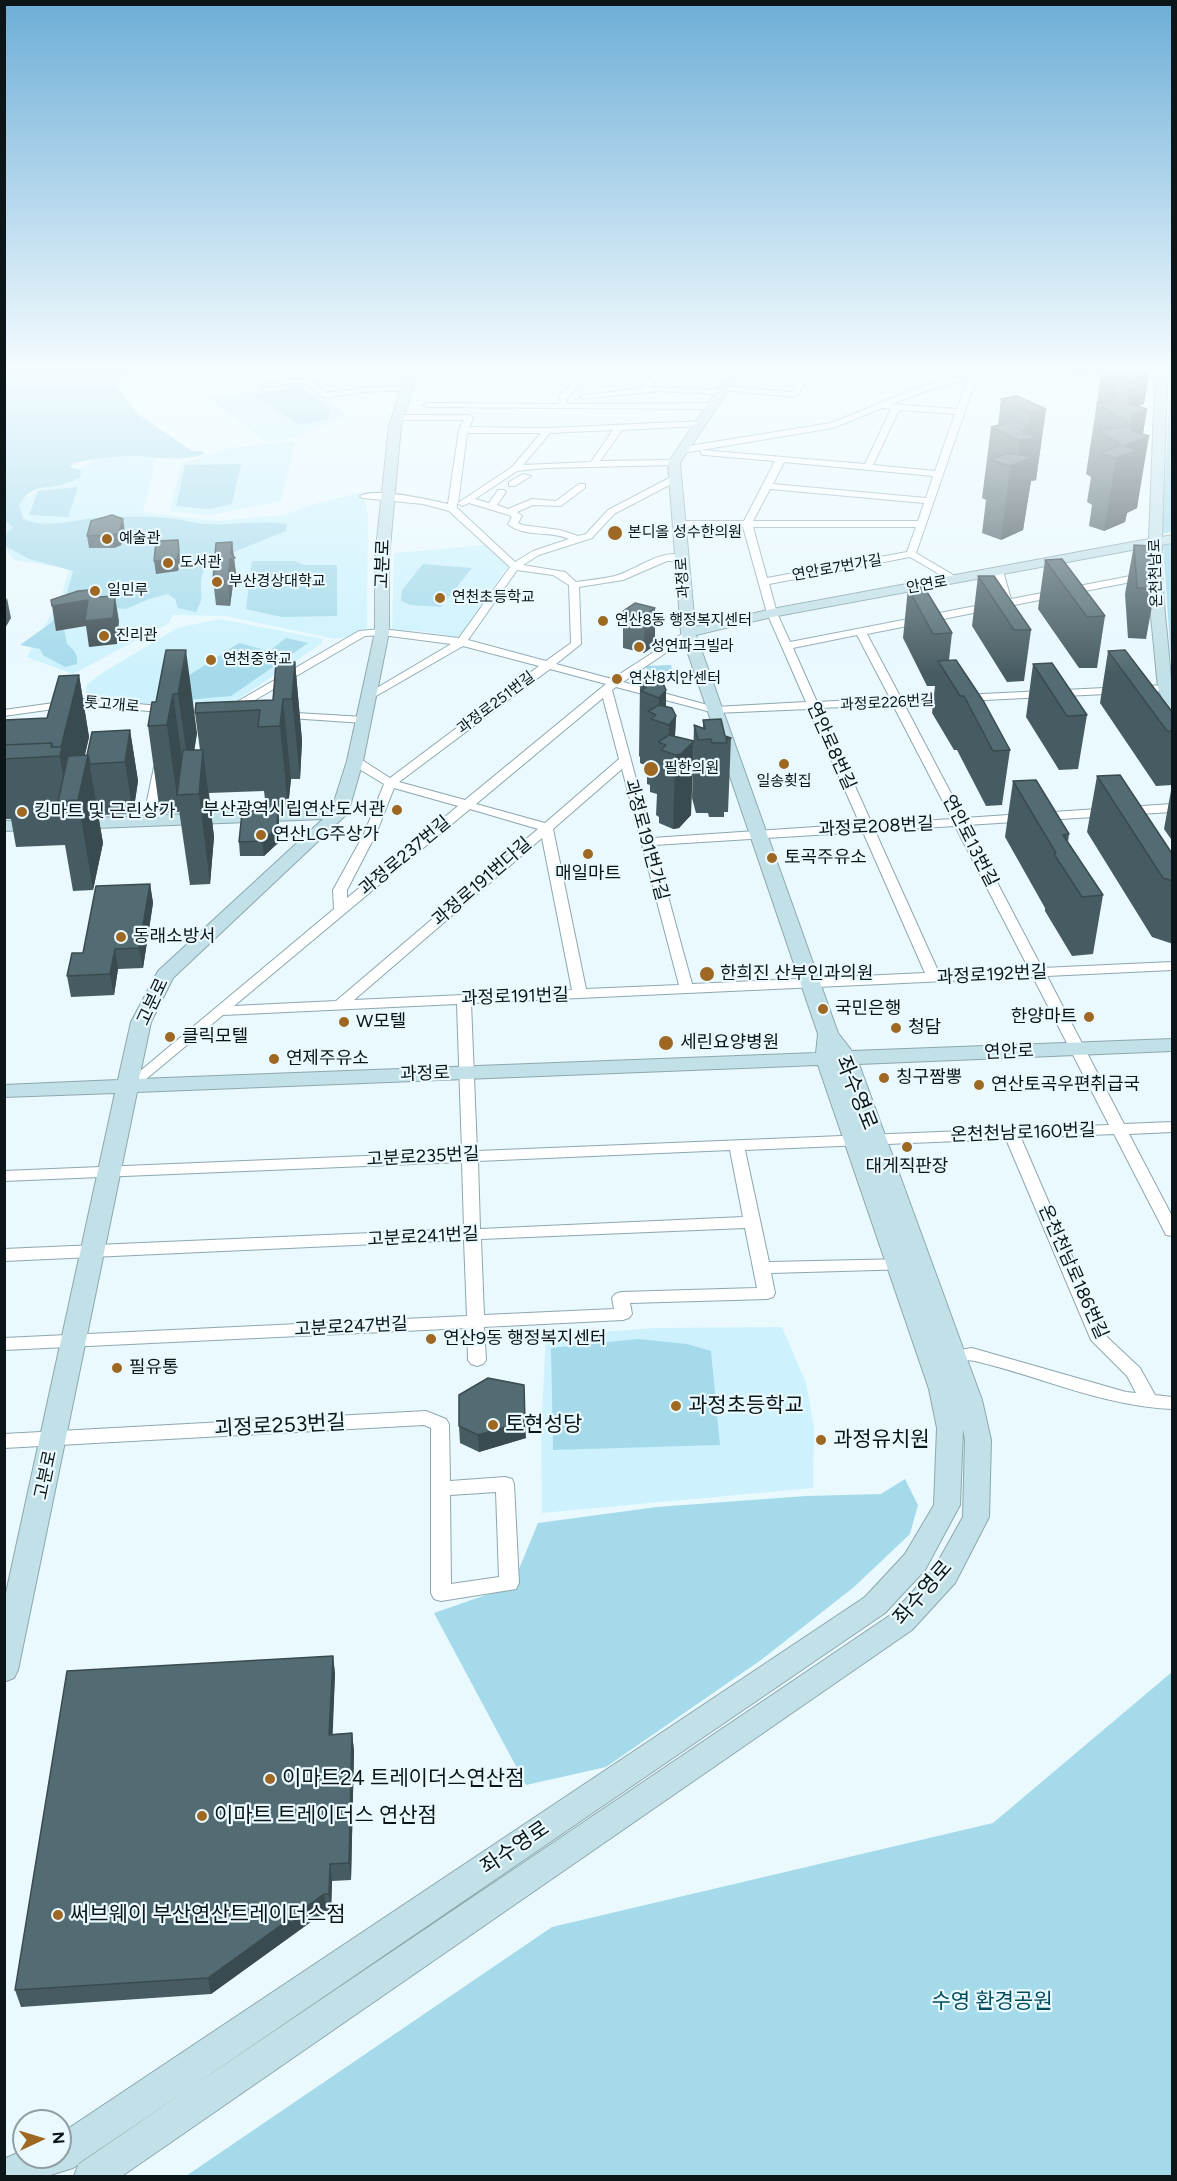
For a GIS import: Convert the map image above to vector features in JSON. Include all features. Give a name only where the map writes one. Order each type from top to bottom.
[{"type":"main road","name":"고분로","points":[[4,1670],[141,1022],[165,975],[339,813],[355,761],[382,632],[382,558],[390,471]]},
{"type":"main road","name":"과정로","points":[[4,1091],[466,1073],[833,1050],[688,633],[676,471]]},
{"type":"main road","name":"온천천남로","points":[[1159,471],[1165,540],[1154,575],[1166,688],[1173,705]]},
{"type":"main road","name":"안연로","points":[[688,633],[772,613],[1165,540]]},
{"type":"main road","points":[[4,826],[339,813]]},
{"type":"main road","name":"연안로","points":[[833,1050],[1078,1049],[1173,1045]]},
{"type":"main road","name":"좌수영로","points":[[92,2176],[902,1622],[945,1575],[976,1517],[978,1440],[969,1400],[942,1357],[833,1050]]},
{"type":"main road","name":"좌수영로","points":[[72,2145],[875,1605],[915,1562],[947,1505],[950,1428],[942,1389],[942,1357]]},
{"type":"main road","points":[[8,2176],[24,2169]]},
{"type":"street","points":[[452,509],[457,471]]},
{"type":"street","points":[[452,509],[512,471]]},
{"type":"street","points":[[747,524],[775,471]]},
{"type":"street","points":[[906,471],[939,474]]},
{"type":"street","points":[[940,471],[911,555],[955,579]]},
{"type":"street","points":[[512,484],[526,476]]},
{"type":"street","points":[[369,697],[462,642],[515,566],[536,553],[589,536],[611,512],[676,478]]},
{"type":"street","points":[[558,504],[582,486]]},
{"type":"street","points":[[767,486],[929,501]]},
{"type":"street","points":[[492,507],[501,492]]},
{"type":"street","points":[[365,496],[387,496],[452,509],[515,566],[555,572],[574,585],[619,578],[666,558],[682,558]]},
{"type":"street","points":[[467,500],[517,516],[513,524],[520,528],[566,532],[577,540]]},
{"type":"street","points":[[509,512],[532,502],[576,507]]},
{"type":"street","points":[[679,524],[922,524]]},
{"type":"street","name":"연안로8번길","points":[[747,524],[772,613],[934,978]]},
{"type":"street","name":"연안로7번가길","points":[[763,582],[911,555]]},
{"type":"street","points":[[998,571],[1007,603]]},
{"type":"street","points":[[787,646],[1154,575]]},
{"type":"street","name":"과정로251번길","points":[[390,783],[576,644],[574,585]]},
{"type":"street","name":"과정로226번길","points":[[234,713],[239,705],[363,633],[382,632],[462,642],[546,665],[610,686],[715,711],[1166,688]]},
{"type":"street","name":"연안로13번길","points":[[861,632],[1173,1231]]},
{"type":"street","name":"과정로237번길","points":[[128,1087],[610,686],[688,633]]},
{"type":"street","name":"과정로191번가길","points":[[610,686],[625,760],[687,990]]},
{"type":"street","name":"톳고개로","points":[[4,713],[82,702],[174,714]]},
{"type":"street","points":[[269,715],[364,720]]},
{"type":"street","points":[[149,820],[162,755]]},
{"type":"street","name":"과정로191번다길","points":[[340,1005],[625,760]]},
{"type":"street","points":[[355,761],[390,783],[546,827],[580,995]]},
{"type":"street","points":[[341,909],[340,890],[370,834],[390,783]]},
{"type":"street","name":"과정로208번길","points":[[647,842],[1173,808]]},
{"type":"street","name":"과정로192번길","points":[[811,985],[1173,966]]},
{"type":"street","name":"과정로191번길","points":[[218,1011],[811,985]]},
{"type":"street","points":[[464,1000],[477,1360]]},
{"type":"street","name":"온천천남로160번길","points":[[865,1139],[1173,1127]]},
{"type":"street","name":"온천천남로186번길","points":[[1011,1133],[1100,1341],[1134,1372],[1149,1401]]},
{"type":"street","name":"고분로235번길","points":[[4,1176],[865,1139]]},
{"type":"street","points":[[736,1144],[763,1268],[910,1265]]},
{"type":"street","name":"고분로241번길","points":[[4,1255],[753,1222]]},
{"type":"street","name":"고분로247번길","points":[[4,1344],[623,1314],[621,1298],[767,1293],[763,1268]]},
{"type":"street","points":[[942,1357],[972,1354],[1126,1399],[1173,1403]]},
{"type":"street","name":"괴정로253번길","points":[[53,1439],[426,1418],[440,1424],[440,1489],[441,1593],[509,1583],[505,1484],[440,1489]]},
{"type":"street","points":[[4,1441],[53,1439]]},
{"type":"shaded area","name":"부산경상대학교","points":[[74,471],[153,471],[143,512],[215,521],[284,515],[310,505],[363,492],[368,515],[367,628],[350,636],[336,639],[225,616],[173,615],[169,623],[73,674],[27,657],[62,595],[69,569],[15,560],[5,550],[5,508]]},
{"type":"shaded area","points":[[179,471],[289,471],[281,501],[210,515],[170,511]]},
{"type":"shaded area","name":"연천초등학교","points":[[485,545],[509,565],[460,637],[392,630],[394,553]]},
{"type":"shaded area","name":"연천중학교","points":[[220,619],[323,639],[321,644],[231,704],[183,707],[106,701],[86,695],[87,685],[99,675],[177,628]]},
{"type":"shaded area","name":"과정초등학교","points":[[782,1327],[806,1383],[814,1428],[813,1488],[542,1513],[541,1433],[546,1336],[655,1328]]},
{"type":"green space","points":[[5,471],[80,471],[80,478],[61,485],[37,489],[24,498],[19,505],[23,519],[54,524],[125,516],[177,519],[205,524],[287,524],[286,531],[231,553],[212,555],[202,576],[201,599],[196,612],[178,608],[175,599],[168,594],[126,609],[114,608],[64,629],[67,644],[75,652],[77,658],[77,664],[65,667],[43,655],[40,649],[20,645],[52,622],[65,600],[73,571],[29,559],[5,546],[4,535],[13,528],[5,520]]},
{"type":"green space","points":[[184,471],[239,471],[232,504],[209,509],[176,506]]},
{"type":"green space","points":[[1165,471],[1172,471],[1172,532],[1162,534]]},
{"type":"green space","points":[[78,487],[68,517],[29,515],[38,491]]},
{"type":"green space","points":[[1172,544],[1172,674],[1163,545]]},
{"type":"green space","points":[[252,561],[295,561],[304,565],[337,565],[337,616],[282,617],[246,609]]},
{"type":"green space","points":[[423,564],[472,568],[441,607],[410,605],[401,601],[402,590]]},
{"type":"green space","points":[[286,638],[308,643],[231,696],[174,701],[157,696],[239,643],[269,651]]},
{"type":"green space","points":[[671,665],[675,680],[650,681],[646,666]]},
{"type":"green space","points":[[638,1339],[687,1344],[711,1351],[720,1445],[553,1450],[551,1348]]},
{"type":"green space","points":[[905,1479],[918,1505],[910,1534],[854,1587],[761,1660],[606,1767],[526,1785],[434,1613],[512,1586],[538,1523],[657,1507],[806,1496],[881,1494]]},
{"type":"green space","name":"수영 환경공원","points":[[1172,1672],[1172,2176],[186,2176],[552,1927],[993,1823]]},
{"type":"building","points":[[112,515],[123,519],[119,533],[87,536],[91,521]]},
{"type":"building","points":[[178,540],[177,559],[154,561],[156,541]]},
{"type":"building","points":[[232,542],[231,553],[235,558],[230,559],[228,581],[213,580],[216,543]]},
{"type":"building","points":[[1134,545],[1151,546],[1155,589],[1137,588]]},
{"type":"building","points":[[1062,559],[1105,616],[1087,617],[1045,560]]},
{"type":"building","points":[[978,576],[994,576],[1031,630],[1014,630]]},
{"type":"building","points":[[924,587],[952,633],[933,634],[908,588]]},
{"type":"building","points":[[99,589],[98,597],[115,596],[113,618],[85,621],[88,600],[52,606],[51,600],[78,591]]},
{"type":"building","points":[[635,603],[655,608],[645,615],[623,611]]},
{"type":"building","points":[[166,650],[186,650],[178,694],[173,694],[167,725],[148,726],[152,702],[156,702]]},
{"type":"building","points":[[1125,650],[1173,713],[1173,731],[1167,731],[1108,651]]},
{"type":"building","points":[[956,660],[984,702],[1010,750],[993,751],[964,696],[960,696],[938,661]]},
{"type":"building","points":[[295,662],[292,699],[283,699],[280,726],[258,727],[260,710],[195,713],[196,703],[273,700],[276,663]]},
{"type":"building","points":[[1052,663],[1087,715],[1067,716],[1033,664]]},
{"type":"building","points":[[79,675],[61,747],[52,747],[52,743],[4,745],[4,720],[47,718],[59,676]]},
{"type":"building","points":[[653,679],[662,681],[666,690],[659,698],[641,691],[646,687],[640,684]]},
{"type":"building","points":[[659,705],[672,708],[676,716],[669,725],[651,719],[656,715],[648,711]]},
{"type":"building","points":[[721,719],[725,736],[731,738],[726,738],[727,743],[712,743],[711,739],[698,740],[694,725],[705,729],[703,720]]},
{"type":"building","points":[[130,730],[125,762],[90,764],[87,755],[92,732]]},
{"type":"building","points":[[669,735],[694,741],[681,754],[675,755],[661,750],[666,745],[658,742]]},
{"type":"building","points":[[52,743],[51,747],[62,747],[60,756],[4,759],[4,745]]},
{"type":"building","points":[[183,750],[203,750],[199,794],[177,795]]},
{"type":"building","points":[[88,755],[78,800],[58,801],[68,756]]},
{"type":"building","points":[[1120,775],[1173,855],[1173,881],[1163,878],[1097,776]]},
{"type":"building","points":[[1036,780],[1069,834],[1063,835],[1103,895],[1082,897],[1054,854],[1056,853],[1013,781]]},
{"type":"building","points":[[278,808],[277,828],[262,841],[239,842],[242,812]]},
{"type":"building","points":[[150,884],[139,948],[115,949],[110,974],[67,976],[72,953],[83,953],[96,886]]},
{"type":"building","name":"토현성당","points":[[488,1378],[524,1385],[525,1421],[478,1435],[459,1426],[459,1395]]},
{"type":"building","name":"이마트 트레이더스 연산점","points":[[333,1656],[329,1735],[352,1733],[349,1863],[330,1864],[329,1894],[324,1894],[208,1978],[15,1990],[67,1671]]},
{"type":"place","name":"본디올 성수한의원","points":[[615,533]]},
{"type":"place","name":"예술관","points":[[107,539]]},
{"type":"place","name":"도서관","points":[[168,563]]},
{"type":"place","name":"부산경상대학교","points":[[217,582]]},
{"type":"place","name":"일민루","points":[[95,591]]},
{"type":"place","name":"연천초등학교","points":[[440,598]]},
{"type":"place","name":"연산8동 행정복지센터","points":[[603,621]]},
{"type":"place","name":"진리관","points":[[104,636]]},
{"type":"place","name":"성연파크빌라","points":[[639,647]]},
{"type":"place","name":"연천중학교","points":[[211,660]]},
{"type":"place","name":"연산8치안센터","points":[[617,679]]},
{"type":"place","name":"일송횟집","points":[[784,764]]},
{"type":"place","name":"필한의원","points":[[651,769]]},
{"type":"place","name":"부산광역시립연산도서관","points":[[397,810]]},
{"type":"place","name":"킹마트 및 근린상가","points":[[22,812]]},
{"type":"place","name":"연산LG주상가","points":[[261,835]]},
{"type":"place","name":"매일마트","points":[[588,854]]},
{"type":"place","name":"토곡주유소","points":[[772,858]]},
{"type":"place","name":"동래소방서","points":[[121,937]]},
{"type":"place","name":"한희진 산부인과의원","points":[[707,974]]},
{"type":"place","name":"국민은행","points":[[823,1009]]},
{"type":"place","name":"한양마트","points":[[1089,1017]]},
{"type":"place","name":"W모텔","points":[[344,1022]]},
{"type":"place","name":"청담","points":[[896,1028]]},
{"type":"place","name":"클릭모텔","points":[[170,1037]]},
{"type":"place","name":"세린요양병원","points":[[666,1043]]},
{"type":"place","name":"연제주유소","points":[[274,1059]]},
{"type":"place","name":"칭구짬뽕","points":[[884,1078]]},
{"type":"place","name":"연산토곡우편취급국","points":[[979,1085]]},
{"type":"place","name":"대게직판장","points":[[907,1147]]},
{"type":"place","name":"연산9동 행정복지센터","points":[[431,1339]]},
{"type":"place","name":"필유통","points":[[117,1368]]},
{"type":"place","name":"과정초등학교","points":[[676,1406]]},
{"type":"place","name":"토현성당","points":[[493,1425]]},
{"type":"place","name":"과정유치원","points":[[821,1440]]},
{"type":"place","name":"이마트24 트레이더스연산점","points":[[270,1779]]},
{"type":"place","name":"이마트 트레이더스 연산점","points":[[202,1816]]},
{"type":"place","name":"써브웨이 부산연산트레이더스점","points":[[58,1915]]}]
